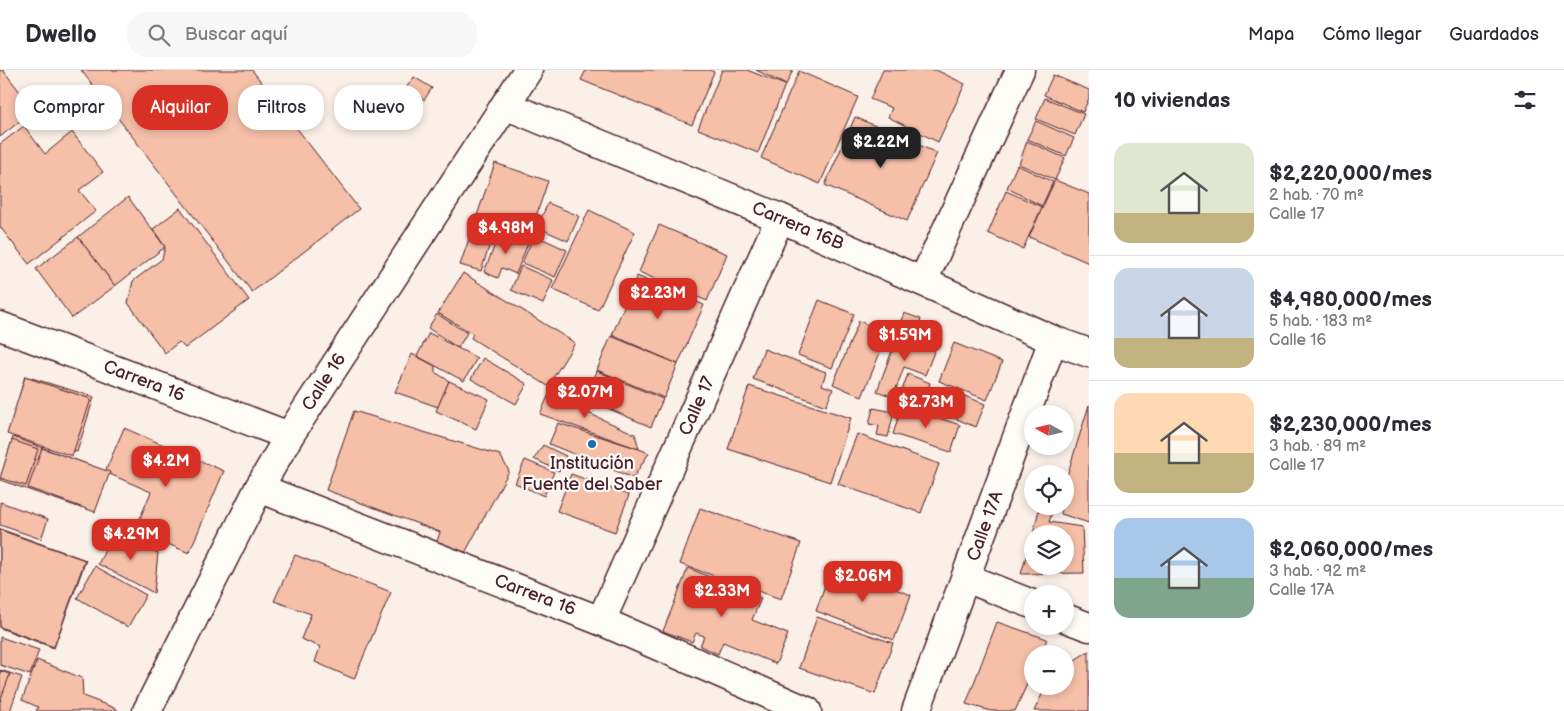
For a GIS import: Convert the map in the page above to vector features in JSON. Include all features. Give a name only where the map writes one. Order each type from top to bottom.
[{"type":"street","name":"Calle 16","points":[[148,711],[259,488],[289,436],[528,70]]},
{"type":"street","points":[[923,281],[1020,70]]},
{"type":"street","name":"Carrera 16B","points":[[505,106],[780,218],[1053,340],[1089,353]]},
{"type":"street","name":"Calle 17","points":[[601,621],[780,218]]},
{"type":"street","name":"Carrera 16","points":[[0,326],[289,436]]},
{"type":"street","name":"Calle 17A","points":[[916,711],[1053,340]]},
{"type":"street","name":"Carrera 16","points":[[259,488],[601,621],[807,711]]},
{"type":"street","points":[[966,578],[1024,601]]},
{"type":"street","points":[[1074,621],[1089,627]]},
{"type":"building","points":[[0,70],[3,70],[15,85],[15,125],[0,137]]},
{"type":"building","points":[[81,70],[252,70],[264,85],[238,85],[238,130],[298,130],[359,209],[252,292],[122,123],[122,85],[93,85]]},
{"type":"building","points":[[586,70],[710,70],[714,72],[692,125],[581,80]]},
{"type":"building","points":[[722,70],[747,70],[785,85],[758,153],[698,129]]},
{"type":"building","points":[[756,70],[793,70],[786,85]]},
{"type":"building","points":[[883,70],[936,70],[965,84],[938,142],[888,117],[892,108],[870,99]]},
{"type":"building","points":[[799,71],[858,97],[820,184],[761,158]]},
{"type":"building","points":[[1053,75],[1089,90],[1089,98],[1083,112],[1044,95]]},
{"type":"building","points":[[414,77],[432,88],[424,100],[423,85],[408,85]]},
{"type":"building","points":[[1045,98],[1084,114],[1075,135],[1036,119]]},
{"type":"building","points":[[855,117],[937,153],[907,221],[825,185]]},
{"type":"building","points":[[1036,121],[1074,138],[1066,156],[1027,139]]},
{"type":"building","points":[[19,130],[27,130],[45,154],[72,132],[103,172],[79,190],[96,211],[29,264],[0,227],[0,144]]},
{"type":"building","points":[[1027,141],[1065,158],[1055,180],[1019,164]]},
{"type":"building","points":[[495,163],[548,181],[528,240],[495,229],[481,271],[460,265]]},
{"type":"building","points":[[1017,165],[1053,182],[1042,206],[1007,188]]},
{"type":"building","points":[[1055,180],[1089,194],[1089,263],[1029,237]]},
{"type":"building","points":[[1006,191],[1042,207],[1023,249],[988,233]]},
{"type":"building","points":[[128,197],[165,247],[115,286],[78,237]]},
{"type":"building","points":[[548,203],[579,216],[568,241],[537,227]]},
{"type":"building","points":[[180,208],[249,300],[185,348],[179,342],[165,353],[128,303],[133,281],[162,259],[165,247],[153,229]]},
{"type":"building","points":[[589,210],[635,232],[598,310],[552,289]]},
{"type":"building","points":[[659,225],[727,254],[707,301],[639,272]]},
{"type":"building","points":[[500,232],[528,243],[516,274],[502,268],[498,278],[484,272]]},
{"type":"building","points":[[534,235],[567,250],[555,277],[522,263]]},
{"type":"building","points":[[78,237],[115,286],[72,318],[36,269]]},
{"type":"building","points":[[521,266],[553,280],[543,304],[511,290]]},
{"type":"building","points":[[463,273],[575,343],[548,386],[471,338],[473,334],[438,313]]},
{"type":"building","points":[[637,276],[704,305],[678,364],[612,335]]},
{"type":"building","points":[[819,300],[854,314],[832,368],[798,355]]},
{"type":"building","points":[[904,313],[921,319],[915,335],[898,329]]},
{"type":"building","points":[[437,314],[467,333],[458,348],[428,328]]},
{"type":"building","points":[[859,321],[888,333],[862,397],[833,384]]},
{"type":"building","points":[[899,332],[936,347],[925,375],[904,367],[893,397],[877,391]]},
{"type":"building","points":[[429,333],[477,358],[464,381],[417,356]]},
{"type":"building","points":[[611,336],[678,364],[664,398],[597,370]]},
{"type":"building","points":[[954,343],[1002,362],[987,400],[939,381]]},
{"type":"building","points":[[764,349],[826,372],[822,385],[833,389],[826,406],[753,379]]},
{"type":"building","points":[[412,354],[435,366],[435,372],[449,381],[438,407],[395,392]]},
{"type":"building","points":[[483,358],[527,384],[516,404],[471,379]]},
{"type":"building","points":[[597,371],[663,399],[651,427],[586,399]]},
{"type":"building","points":[[908,374],[930,383],[927,392],[933,395],[927,409],[899,398]]},
{"type":"building","points":[[25,376],[94,397],[77,452],[9,432]]},
{"type":"building","points":[[25,377],[91,399],[72,456],[7,434]]},
{"type":"building","points":[[449,381],[489,399],[476,429],[436,411]]},
{"type":"building","points":[[749,386],[851,418],[830,482],[728,449]]},
{"type":"building","points":[[952,391],[985,404],[976,427],[942,413]]},
{"type":"building","points":[[550,392],[578,399],[577,408],[635,434],[639,449],[540,414]]},
{"type":"building","points":[[1089,405],[1089,523],[1064,515],[1074,515],[1074,465],[1070,465]]},
{"type":"building","points":[[902,406],[960,425],[951,452],[893,434]]},
{"type":"building","points":[[873,408],[894,412],[888,437],[877,435],[879,426],[869,424]]},
{"type":"building","points":[[354,411],[500,455],[509,471],[465,553],[436,545],[440,532],[326,490]]},
{"type":"building","points":[[558,423],[649,453],[633,478],[549,444]]},
{"type":"building","points":[[124,428],[224,471],[189,553],[135,530],[151,492],[105,472]]},
{"type":"building","points":[[857,434],[939,464],[921,513],[838,484]]},
{"type":"building","points":[[13,437],[95,467],[81,508],[0,480]]},
{"type":"building","points":[[12,440],[38,449],[26,486],[0,478]]},
{"type":"building","points":[[543,445],[566,456],[559,471],[534,459]]},
{"type":"building","points":[[42,448],[110,472],[95,512],[28,488]]},
{"type":"building","points":[[525,460],[554,472],[544,496],[515,483]]},
{"type":"building","points":[[571,474],[629,495],[615,532],[557,511]]},
{"type":"building","points":[[0,502],[48,519],[41,539],[0,525]]},
{"type":"building","points":[[700,508],[801,543],[781,599],[680,564]]},
{"type":"building","points":[[1038,515],[1051,515],[1049,522],[1069,525],[1035,525]]},
{"type":"building","points":[[1074,526],[1082,527],[1084,573],[1074,573]]},
{"type":"building","points":[[0,529],[86,560],[54,648],[0,628]]},
{"type":"building","points":[[0,530],[85,560],[54,647],[0,627]]},
{"type":"building","points":[[115,531],[158,553],[154,593],[98,564]]},
{"type":"building","points":[[295,555],[391,592],[354,679],[315,662],[320,647],[301,639],[311,614],[274,601]]},
{"type":"building","points":[[1024,563],[1024,574],[1021,574]]},
{"type":"building","points":[[832,565],[911,595],[894,640],[816,611]]},
{"type":"building","points":[[95,566],[146,595],[128,627],[77,598]]},
{"type":"building","points":[[688,568],[761,598],[752,620],[788,634],[776,664],[723,642],[718,654],[700,646],[704,636],[696,633],[692,642],[663,631]]},
{"type":"building","points":[[817,617],[893,643],[875,694],[799,668]]},
{"type":"building","points":[[997,622],[1024,631],[1024,635],[1035,635],[1047,639],[1045,645],[1024,645],[1024,691],[1015,711],[991,711],[966,704]]},
{"type":"building","points":[[0,637],[39,650],[30,675],[0,665]]},
{"type":"building","points":[[1089,651],[1089,711],[1034,711],[1042,695],[1074,695],[1074,660]]},
{"type":"building","points":[[37,660],[82,678],[83,696],[117,709],[117,711],[36,711],[38,707],[22,700]]},
{"type":"building","points":[[0,670],[22,677],[10,711],[0,711]]},
{"type":"building","points":[[0,671],[10,674],[0,701]]},
{"type":"place","name":"Institución Fuente del Saber","points":[[592,444]]}]
